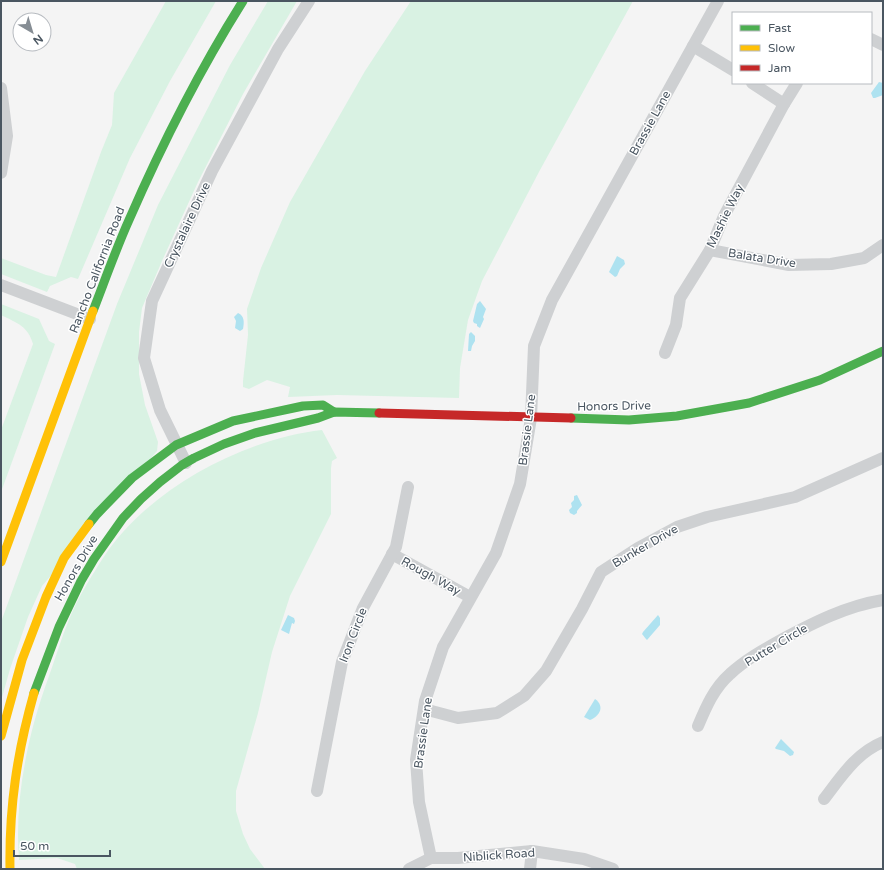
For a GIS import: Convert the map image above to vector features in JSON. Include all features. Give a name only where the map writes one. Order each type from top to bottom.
[{"type":"street","name":"Rancho California Road","points":[[1,562],[90,319],[128,221],[174,123],[224,31],[244,1]]},
{"type":"street","name":"Crystalaire Drive","points":[[186,463],[160,410],[144,358],[152,301],[212,171],[278,49],[310,1]]},
{"type":"street","name":"Brassie Lane","points":[[431,858],[419,802],[416,760],[425,702],[443,647],[496,553],[520,484],[531,418],[534,346],[552,300],[718,1]]},
{"type":"street","points":[[872,40],[883,45]]},
{"type":"street","points":[[693,46],[732,69]]},
{"type":"street","points":[[754,84],[784,104]]},
{"type":"street","name":"Mashie Way","points":[[665,353],[676,325],[680,298],[710,250],[724,216],[784,104],[796,84]]},
{"type":"street","points":[[1,88],[7,136],[1,173]]},
{"type":"street","name":"Balata Drive","points":[[710,250],[789,265],[831,264],[864,258],[883,245]]},
{"type":"street","points":[[1,285],[90,319]]},
{"type":"street","name":"Honors Drive","points":[[10,869],[11,807],[16,765],[24,730],[44,664],[69,602],[94,556],[120,522],[140,499],[186,463],[220,446],[265,430],[324,417],[334,412],[629,420],[677,416],[749,403],[820,380],[882,354]]},
{"type":"street","name":"Honors Drive","points":[[1,736],[22,660],[46,597],[64,558],[97,514],[132,478],[176,445],[233,421],[303,406],[323,405],[334,412]]},
{"type":"street","name":"Bunker Drive","points":[[424,710],[458,718],[497,713],[524,696],[546,671],[582,609],[601,572],[644,544],[677,526],[707,517],[795,497],[883,458]]},
{"type":"street","name":"Iron Circle","points":[[317,791],[342,662],[363,608],[396,547],[408,487]]},
{"type":"street","name":"Rough Way","points":[[392,554],[470,598]]},
{"type":"street","name":"Putter Circle","points":[[698,726],[711,696],[729,674],[758,653],[815,622],[865,603],[883,600]]},
{"type":"street","points":[[824,799],[850,765],[875,746],[883,742]]},
{"type":"street","points":[[530,869],[532,851]]},
{"type":"street","name":"Niblick Road","points":[[409,869],[431,858],[458,858],[532,851],[584,859],[613,869]]},
{"type":"green space","points":[[166,1],[216,1],[170,81],[130,158],[78,279],[71,277],[50,286],[47,292],[1,274],[1,258],[46,275],[56,277],[112,125],[114,93]]},
{"type":"green space","points":[[268,1],[297,1],[243,94],[198,182],[142,308],[139,332],[139,374],[145,405],[158,442],[157,451],[42,586],[28,617],[10,669],[1,701],[1,622],[117,304],[158,205],[230,65]]},
{"type":"green space","points":[[411,1],[633,1],[540,170],[482,281],[468,320],[460,368],[459,398],[337,395],[288,397],[290,387],[267,380],[249,389],[243,387],[248,335],[247,309],[261,268],[290,202],[365,71]]},
{"type":"green space","points":[[1,304],[39,319],[49,341],[55,344],[1,492],[1,430],[33,344],[25,329],[1,315]]},
{"type":"green space","points":[[322,430],[337,458],[332,461],[331,468],[331,514],[290,596],[272,652],[258,713],[236,791],[236,811],[243,834],[250,849],[265,869],[77,869],[75,864],[57,858],[19,860],[19,814],[24,766],[41,698],[70,616],[80,595],[103,558],[122,533],[145,511],[171,490],[199,472],[260,444],[291,435]]},
{"type":"water","points":[[879,82],[883,83],[883,95],[873,98],[871,93]]},
{"type":"water","points":[[617,256],[624,260],[625,264],[615,277],[609,272]]},
{"type":"water","points":[[480,301],[486,309],[480,328],[473,321],[477,304]]},
{"type":"water","points":[[238,313],[244,320],[243,329],[240,331],[235,328],[236,321],[234,317]]},
{"type":"water","points":[[471,332],[475,336],[475,341],[471,351],[468,351],[469,334]]},
{"type":"water","points":[[577,495],[582,505],[574,515],[570,513],[569,510],[572,507],[571,503],[574,500],[574,496]]},
{"type":"water","points":[[288,615],[294,618],[295,621],[294,624],[292,623],[289,634],[281,630]]},
{"type":"water","points":[[658,615],[660,618],[660,625],[647,640],[642,634]]},
{"type":"water","points":[[595,699],[600,705],[600,711],[590,720],[584,717]]},
{"type":"water","points":[[781,739],[794,752],[793,755],[790,756],[784,751],[775,748]]},
{"type":"traffic: fast","points":[[93,311],[124,231],[168,136],[196,81],[243,1]]},
{"type":"traffic: fast","points":[[571,418],[629,420],[677,416],[749,403],[820,380],[883,351]]},
{"type":"traffic: fast","points":[[89,524],[132,478],[176,445],[233,421],[303,406],[323,405],[334,412]]},
{"type":"traffic: fast","points":[[34,693],[59,627],[81,581],[94,559],[123,518],[160,482],[182,465],[194,458],[224,444],[255,433],[318,418],[334,412],[379,413]]},
{"type":"traffic: slow","points":[[1,562],[93,311]]},
{"type":"traffic: slow","points":[[1,736],[22,660],[46,597],[64,558],[89,524]]},
{"type":"traffic: slow","points":[[10,869],[11,824],[15,780],[23,737],[34,693]]},
{"type":"traffic: jam","points":[[379,413],[571,418]]}]
